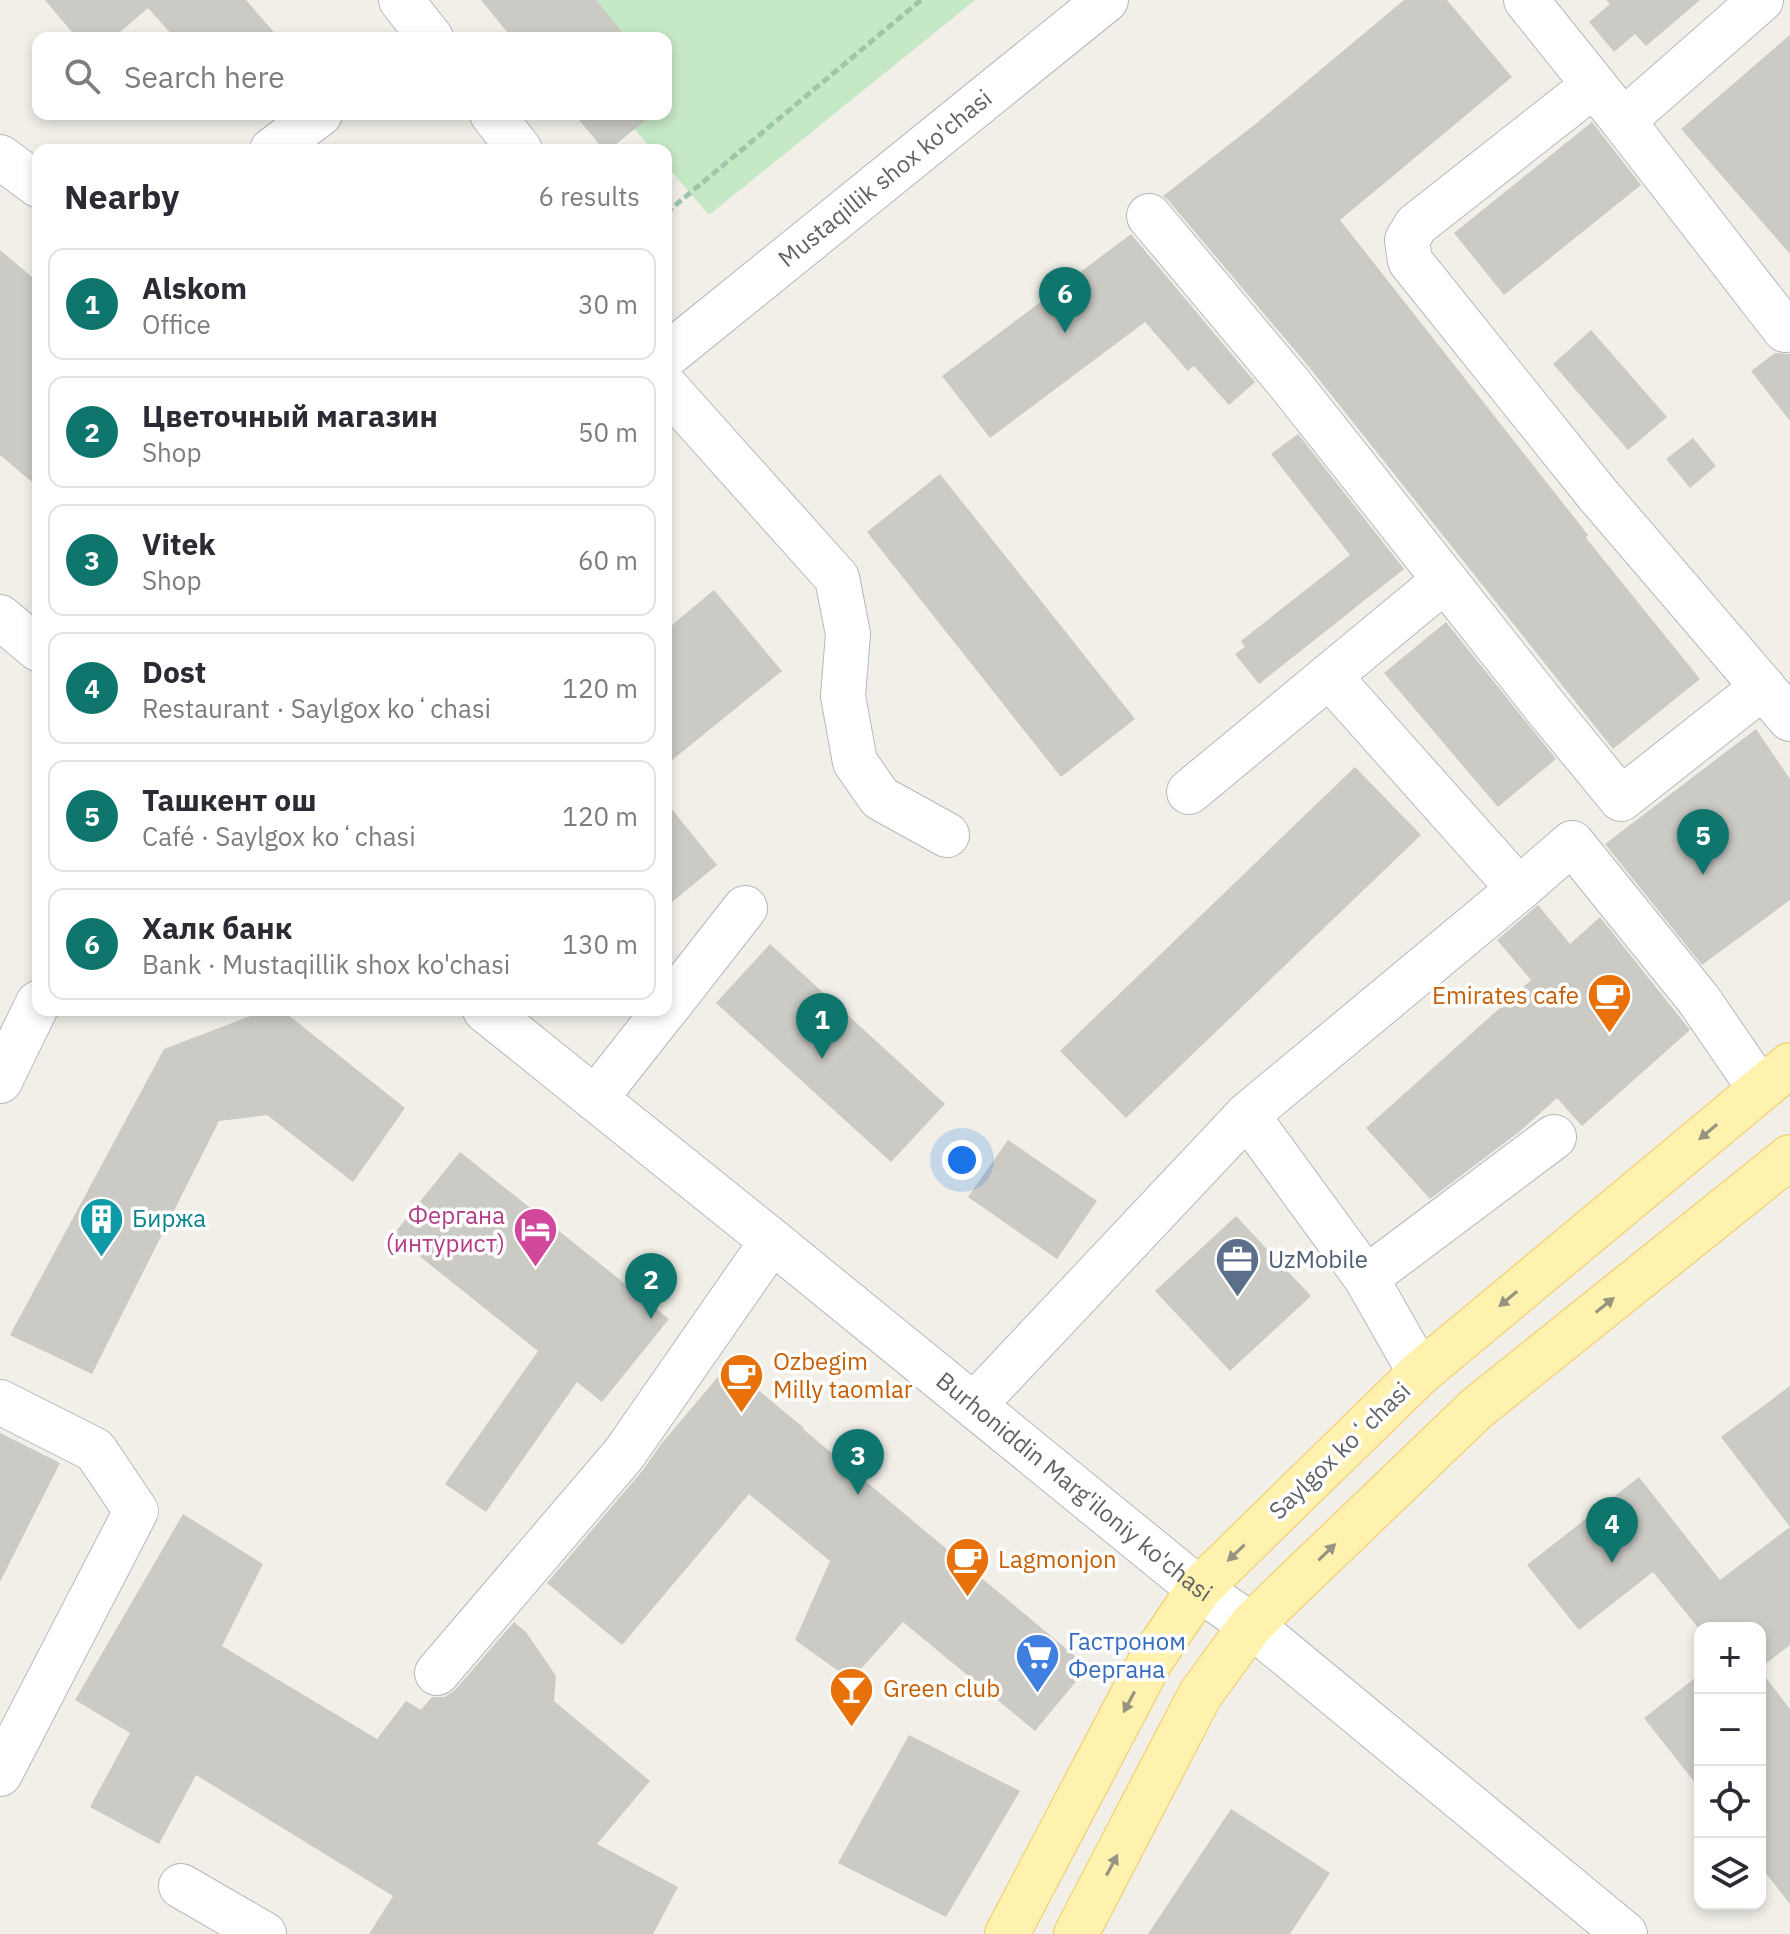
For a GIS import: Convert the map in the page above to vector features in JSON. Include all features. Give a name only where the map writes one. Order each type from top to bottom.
[{"type":"main road","name":"Saylgox koʻchasi","points":[[1007,1934],[1151,1660],[1199,1589],[1420,1373],[1775,1077]]},
{"type":"main road","points":[[1076,1934],[1200,1695],[1251,1625],[1477,1408],[1790,1157]]},
{"type":"street","name":"Mustaqillik shox ko'chasi","points":[[672,354],[1106,0]]},
{"type":"street","points":[[1526,0],[1785,330]]},
{"type":"street","points":[[1623,121],[1761,0]]},
{"type":"street","points":[[974,1405],[1247,1115],[1519,889],[1621,799],[1776,703],[1598,495],[1410,261],[1407,240],[1416,225],[1594,85]]},
{"type":"street","points":[[280,144],[312,120]]},
{"type":"street","points":[[497,120],[515,144]]},
{"type":"street","points":[[0,157],[32,181]]},
{"type":"street","points":[[1149,216],[1289,383],[1621,799]]},
{"type":"street","points":[[672,360],[837,578],[848,634],[843,696],[855,762],[880,798],[947,835]]},
{"type":"street","points":[[1189,792],[1445,580]]},
{"type":"street","points":[[0,617],[32,644]]},
{"type":"street","points":[[1329,676],[1519,889]]},
{"type":"street","points":[[1572,843],[1699,1000],[1775,1077]]},
{"type":"street","points":[[672,1001],[745,908]]},
{"type":"street","points":[[0,1081],[32,1015]]},
{"type":"street","name":"Burhoniddin Marg'iloniy ko'chasi","points":[[492,1016],[1199,1589],[1251,1625],[1625,1934]]},
{"type":"street","points":[[595,1099],[660,1016]]},
{"type":"street","points":[[1247,1115],[1366,1278],[1420,1373]]},
{"type":"street","points":[[1366,1278],[1554,1137]]},
{"type":"street","points":[[437,1673],[624,1454],[772,1241]]},
{"type":"street","points":[[0,1402],[95,1450],[136,1511],[0,1774]]},
{"type":"street","points":[[181,1886],[264,1934]]},
{"type":"path","points":[[672,208],[921,0]]},
{"type":"green space","points":[[522,0],[975,0],[709,215],[672,172],[672,144],[648,144],[626,120],[672,120],[672,32],[550,32]]},
{"type":"building","points":[[45,0],[246,0],[274,32],[170,32],[148,8],[120,32],[72,32]]},
{"type":"building","points":[[481,0],[596,0],[622,32],[507,32]]},
{"type":"building","points":[[1404,0],[1447,0],[1512,77],[1340,220],[1588,535],[1586,538],[1700,679],[1613,749],[1309,367],[1163,196],[1258,122]]},
{"type":"building","points":[[1606,0],[1700,0],[1646,46],[1635,34],[1614,52],[1589,22],[1610,4]]},
{"type":"building","points":[[1790,35],[1790,254],[1681,129]]},
{"type":"building","points":[[579,120],[646,120],[616,144],[599,144]]},
{"type":"building","points":[[1592,122],[1641,185],[1504,295],[1454,233]]},
{"type":"building","points":[[1131,234],[1255,382],[1229,405],[1194,366],[1188,371],[1145,322],[990,438],[942,376]]},
{"type":"building","points":[[0,250],[32,277],[32,482],[0,455]]},
{"type":"building","points":[[1591,330],[1667,417],[1628,450],[1553,364]]},
{"type":"building","points":[[1775,353],[1790,354],[1790,421],[1751,371]]},
{"type":"building","points":[[1298,434],[1404,569],[1259,684],[1235,654],[1245,647],[1241,641],[1350,555],[1271,454]]},
{"type":"building","points":[[1693,438],[1716,466],[1690,488],[1666,459]]},
{"type":"building","points":[[940,474],[1135,719],[1061,777],[867,532]]},
{"type":"building","points":[[714,590],[782,671],[672,760],[672,625]]},
{"type":"building","points":[[1446,622],[1556,759],[1498,807],[1384,673]]},
{"type":"building","points":[[1756,729],[1790,779],[1790,900],[1702,965],[1605,844]]},
{"type":"building","points":[[1355,767],[1421,835],[1126,1118],[1060,1051]]},
{"type":"building","points":[[672,809],[717,865],[672,902]]},
{"type":"building","points":[[1538,905],[1570,944],[1600,917],[1690,1030],[1582,1126],[1557,1098],[1519,1132],[1430,1199],[1366,1128],[1531,980],[1497,940]]},
{"type":"building","points":[[770,944],[945,1104],[891,1162],[716,1003]]},
{"type":"building","name":"Биржа","points":[[250,1016],[290,1016],[405,1108],[353,1182],[267,1115],[219,1121],[92,1374],[10,1335],[164,1049]]},
{"type":"building","points":[[1008,1140],[1097,1201],[1057,1259],[968,1197]]},
{"type":"building","points":[[460,1152],[669,1319],[602,1402],[577,1382],[486,1512],[445,1484],[538,1351],[393,1235]]},
{"type":"building","points":[[1236,1216],[1311,1296],[1230,1371],[1155,1291]]},
{"type":"building","points":[[728,1365],[1088,1667],[1035,1731],[903,1622],[851,1680],[795,1640],[830,1561],[749,1494],[622,1645],[547,1583]]},
{"type":"building","points":[[1790,1386],[1790,1527],[1721,1437]]},
{"type":"building","points":[[0,1433],[60,1463],[0,1582]]},
{"type":"building","points":[[1639,1477],[1720,1580],[1790,1527],[1790,1645],[1766,1663],[1766,1622],[1694,1623],[1653,1572],[1579,1630],[1527,1565]]},
{"type":"building","points":[[183,1514],[263,1564],[222,1646],[377,1739],[406,1701],[421,1710],[432,1697],[445,1697],[455,1690],[514,1622],[526,1632],[556,1676],[554,1701],[650,1781],[597,1844],[678,1887],[653,1934],[369,1934],[393,1896],[196,1775],[159,1844],[90,1807],[130,1733],[75,1700]]},
{"type":"building","points":[[1766,1678],[1790,1709],[1790,1904],[1766,1874]]},
{"type":"building","points":[[1694,1679],[1694,1781],[1644,1718]]},
{"type":"building","points":[[909,1735],[1020,1791],[946,1917],[838,1863]]},
{"type":"building","points":[[1231,1809],[1330,1873],[1290,1934],[1148,1934]]},
{"type":"place","name":"Халк банк","points":[[1065,333]]},
{"type":"place","name":"Ташкент ош","points":[[1703,875]]},
{"type":"place","name":"Emirates cafe","points":[[1610,1035]]},
{"type":"place","name":"Alskom","points":[[822,1059]]},
{"type":"place","name":"Биржа","points":[[101,1258]]},
{"type":"place","name":"Фергана (интурист)","points":[[536,1269]]},
{"type":"place","name":"UzMobile","points":[[1237,1299]]},
{"type":"place","name":"Цветочный магазин","points":[[651,1319]]},
{"type":"place","name":"Ozbegim Milly taomlar","points":[[742,1415]]},
{"type":"place","name":"Vitek","points":[[858,1495]]},
{"type":"place","name":"Dost","points":[[1612,1563]]},
{"type":"place","name":"Lagmonjon","points":[[967,1599]]},
{"type":"place","name":"Гастроном Фергана","points":[[1037,1695]]},
{"type":"place","name":"Green club","points":[[852,1728]]}]
